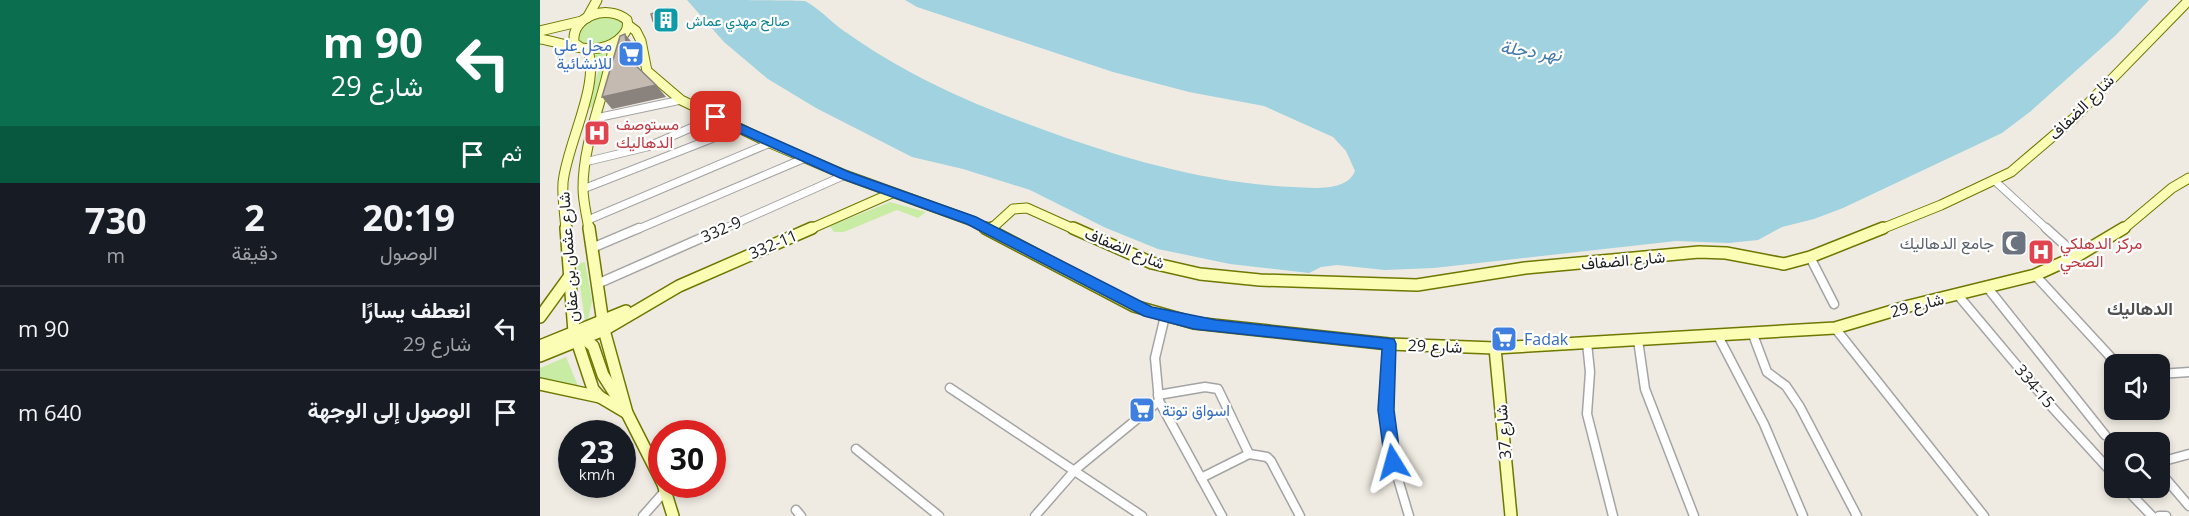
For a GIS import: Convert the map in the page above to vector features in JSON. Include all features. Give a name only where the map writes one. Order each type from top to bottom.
[{"type":"street","points":[[540,39],[583,48],[601,48],[615,42],[626,32],[628,25],[625,16],[612,12],[597,0],[573,35],[573,41],[583,48]]},
{"type":"street","name":"شارع الضفاف","points":[[990,230],[1013,209],[1027,208],[1152,263],[1200,274],[1260,280],[1409,285],[1525,268],[1699,252],[1726,253],[1784,264],[1810,257],[1941,205],[1995,181],[2024,163],[2073,119],[2189,0]]},
{"type":"street","points":[[540,31],[584,20],[601,13],[612,12]]},
{"type":"street","name":"شارع 29","points":[[628,25],[641,41],[648,71],[681,100],[770,143],[844,175],[961,216],[1134,306],[1194,323],[1389,344],[1495,348],[1835,327],[2035,275],[2077,256],[2126,227],[2172,188],[2189,178]]},
{"type":"street","points":[[615,42],[641,41]]},
{"type":"street","name":"شارع عثمان بن عفان","points":[[615,42],[585,162],[583,189],[603,325],[627,413],[648,456]]},
{"type":"street","name":"شارع عثمان بن عفان","points":[[583,48],[592,60],[591,76],[568,157],[563,184],[569,277],[578,338],[589,382],[600,397],[627,413]]},
{"type":"street","points":[[596,118],[681,100]]},
{"type":"street","points":[[585,162],[647,147],[716,117]]},
{"type":"street","points":[[583,189],[739,128]]},
{"type":"street","points":[[588,220],[770,143]]},
{"type":"street","points":[[592,248],[805,158]]},
{"type":"street","name":"332-9","points":[[597,284],[844,175]]},
{"type":"street","points":[[1995,181],[2077,256]]},
{"type":"street","name":"332-11","points":[[578,338],[701,276],[892,193]]},
{"type":"street","points":[[1810,257],[1834,304]]},
{"type":"street","points":[[2035,275],[2108,354]]},
{"type":"street","points":[[540,318],[569,277]]},
{"type":"street","points":[[1987,287],[2104,434]]},
{"type":"street","name":"334-15","points":[[1957,294],[2051,406],[2104,464]]},
{"type":"street","points":[[1165,316],[1155,358],[1158,398],[1222,516]]},
{"type":"street","points":[[1835,327],[1908,423],[1984,516]]},
{"type":"street","points":[[1752,333],[1767,372],[1786,386],[1800,407],[1857,516]]},
{"type":"street","points":[[1718,336],[1791,482],[1803,516]]},
{"type":"street","points":[[540,356],[578,338]]},
{"type":"street","points":[[540,346],[578,338],[592,346],[603,375],[627,413]]},
{"type":"street","points":[[1638,340],[1645,389],[1694,516]]},
{"type":"street","points":[[1587,343],[1590,372],[1587,414],[1613,516]]},
{"type":"street","points":[[1389,344],[1386,410],[1393,462],[1409,516]]},
{"type":"street","name":"شارع 37","points":[[1495,348],[1511,516]]},
{"type":"street","points":[[2170,373],[2189,372]]},
{"type":"street","points":[[540,384],[600,397]]},
{"type":"street","points":[[1035,516],[1076,470],[1158,398],[1205,387],[1218,389],[1249,454]]},
{"type":"street","points":[[950,388],[1142,516]]},
{"type":"street","points":[[856,448],[939,516]]},
{"type":"street","points":[[1201,478],[1249,454],[1268,457],[1300,516]]},
{"type":"street","points":[[2170,459],[2189,454]]},
{"type":"street","points":[[2170,484],[2189,506]]},
{"type":"street","points":[[643,516],[655,498]]},
{"type":"street","name":"شارع عثمان بن عفان","points":[[667,498],[673,516]]},
{"type":"street","points":[[2135,498],[2152,516]]},
{"type":"street","points":[[2159,516],[2166,516]]},
{"type":"green space","points":[[611,15],[624,22],[624,29],[610,42],[595,46],[585,44],[578,39],[576,35],[588,20]]},
{"type":"green space","points":[[609,50],[594,107],[588,108],[599,68],[594,53]]},
{"type":"green space","points":[[890,202],[926,212],[918,218],[897,210],[844,232],[834,232],[830,226]]},
{"type":"green space","points":[[585,262],[592,301],[588,320],[585,321],[577,264]]},
{"type":"green space","points":[[566,357],[579,388],[540,378],[540,368]]},
{"type":"water","name":"نهر دجلة","points":[[687,0],[805,1],[852,37],[910,72],[977,104],[1047,131],[1138,160],[1199,175],[1261,185],[1319,188],[1337,186],[1351,178],[1355,171],[1346,151],[1333,137],[1264,106],[1189,92],[1113,72],[917,7],[905,0],[2149,0],[2116,35],[2031,111],[2002,133],[1843,208],[1814,219],[1782,227],[1758,240],[1729,243],[1676,241],[1434,268],[1385,270],[1337,265],[1321,267],[1309,273],[1230,264],[1158,249],[1106,228],[1030,190],[963,169],[912,157],[816,108],[768,79],[724,42]]},
{"type":"building","points":[[668,8],[671,14],[653,21],[651,14]]},
{"type":"building","points":[[625,34],[628,58],[656,85],[602,97],[620,36]]},
{"type":"place","name":"صالح مهدي عماش","points":[[666,20]]},
{"type":"place","name":"محل علي للانشائية","points":[[631,54]]},
{"type":"place","name":"مستوصف الدهاليك","points":[[597,133]]},
{"type":"place","name":"جامع الدهاليك","points":[[2014,243]]},
{"type":"place","name":"مركز الدهلكي الصحي","points":[[2041,252]]},
{"type":"place","name":"Fadak","points":[[1504,339]]},
{"type":"place","name":"اسواق توتة","points":[[1142,410]]},
{"type":"district","name":"الدهاليك","points":[[2140,308]]},
{"type":"route","points":[[716,117],[844,175],[972,221],[1149,312],[1216,326],[1389,344],[1386,410],[1393,462]]}]
